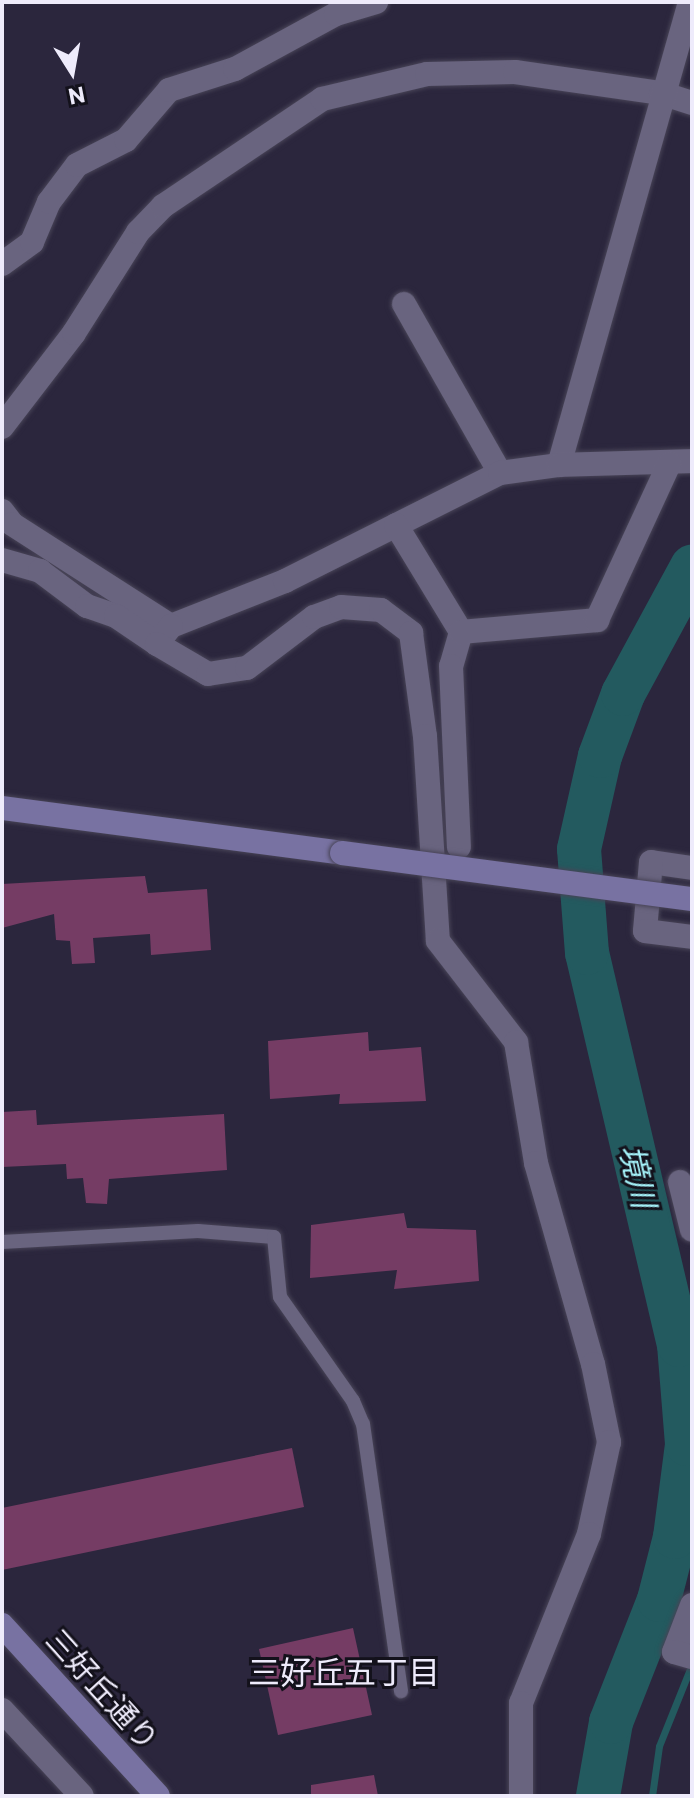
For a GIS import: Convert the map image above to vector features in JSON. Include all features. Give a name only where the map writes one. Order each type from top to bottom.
[{"type":"street","points":[[2,264],[32,242],[49,202],[77,165],[126,140],[169,90],[235,69],[336,14],[376,2]]},
{"type":"street","points":[[559,465],[618,265],[683,3]]},
{"type":"street","points":[[2,427],[74,333],[138,232],[163,206],[322,99],[427,74],[500,72],[661,93],[692,103]]},
{"type":"street","points":[[404,304],[500,473]]},
{"type":"street","points":[[2,560],[40,571],[87,606],[164,635],[285,581],[500,473],[559,465],[680,463],[597,620],[461,632]]},
{"type":"street","points":[[2,511],[12,524],[164,635],[190,667],[228,674],[247,668],[314,617],[341,607],[381,610],[411,633],[425,736],[438,941],[516,1042],[536,1163],[593,1364],[609,1442],[589,1534],[521,1703],[521,1796]]},
{"type":"street","points":[[396,525],[461,632],[451,666],[459,847]]},
{"type":"street","points":[[2,808],[692,899]]},
{"type":"street","points":[[692,868],[651,862],[645,931],[692,937]]},
{"type":"street","points":[[680,1182],[692,1230]]},
{"type":"street","points":[[692,1605],[674,1652],[692,1657]]},
{"type":"street","name":"三好丘通り","points":[[2,1625],[158,1796]]},
{"type":"street","points":[[2,1710],[82,1796]]},
{"type":"lane","points":[[2,1242],[198,1231],[274,1237],[280,1297],[353,1401],[363,1424],[401,1691]]},
{"type":"building","points":[[145,876],[148,893],[207,889],[211,950],[151,955],[150,934],[93,938],[95,963],[72,964],[70,941],[56,940],[54,914],[2,928],[2,884]]},
{"type":"building","points":[[368,1032],[369,1051],[421,1047],[426,1101],[339,1104],[340,1094],[270,1099],[268,1041]]},
{"type":"building","points":[[36,1110],[37,1125],[224,1114],[227,1170],[109,1179],[107,1204],[86,1203],[83,1178],[67,1179],[66,1164],[2,1167],[2,1112]]},
{"type":"building","points":[[404,1213],[407,1228],[476,1230],[479,1281],[394,1289],[397,1270],[310,1278],[311,1225]]},
{"type":"building","points":[[292,1448],[304,1507],[2,1570],[2,1508]]},
{"type":"building","points":[[353,1628],[372,1715],[278,1735],[259,1649]]},
{"type":"building","points":[[374,1775],[378,1796],[311,1796],[311,1785]]},
{"type":"waterway","name":"境川","points":[[598,1796],[611,1722],[659,1600],[675,1537],[687,1444],[679,1345],[587,953],[579,849],[600,756],[623,694],[692,567]]},
{"type":"waterway","points":[[652,1796],[659,1746],[692,1664]]},
{"type":"district","name":"三好丘五丁目","points":[[344,1671]]}]
